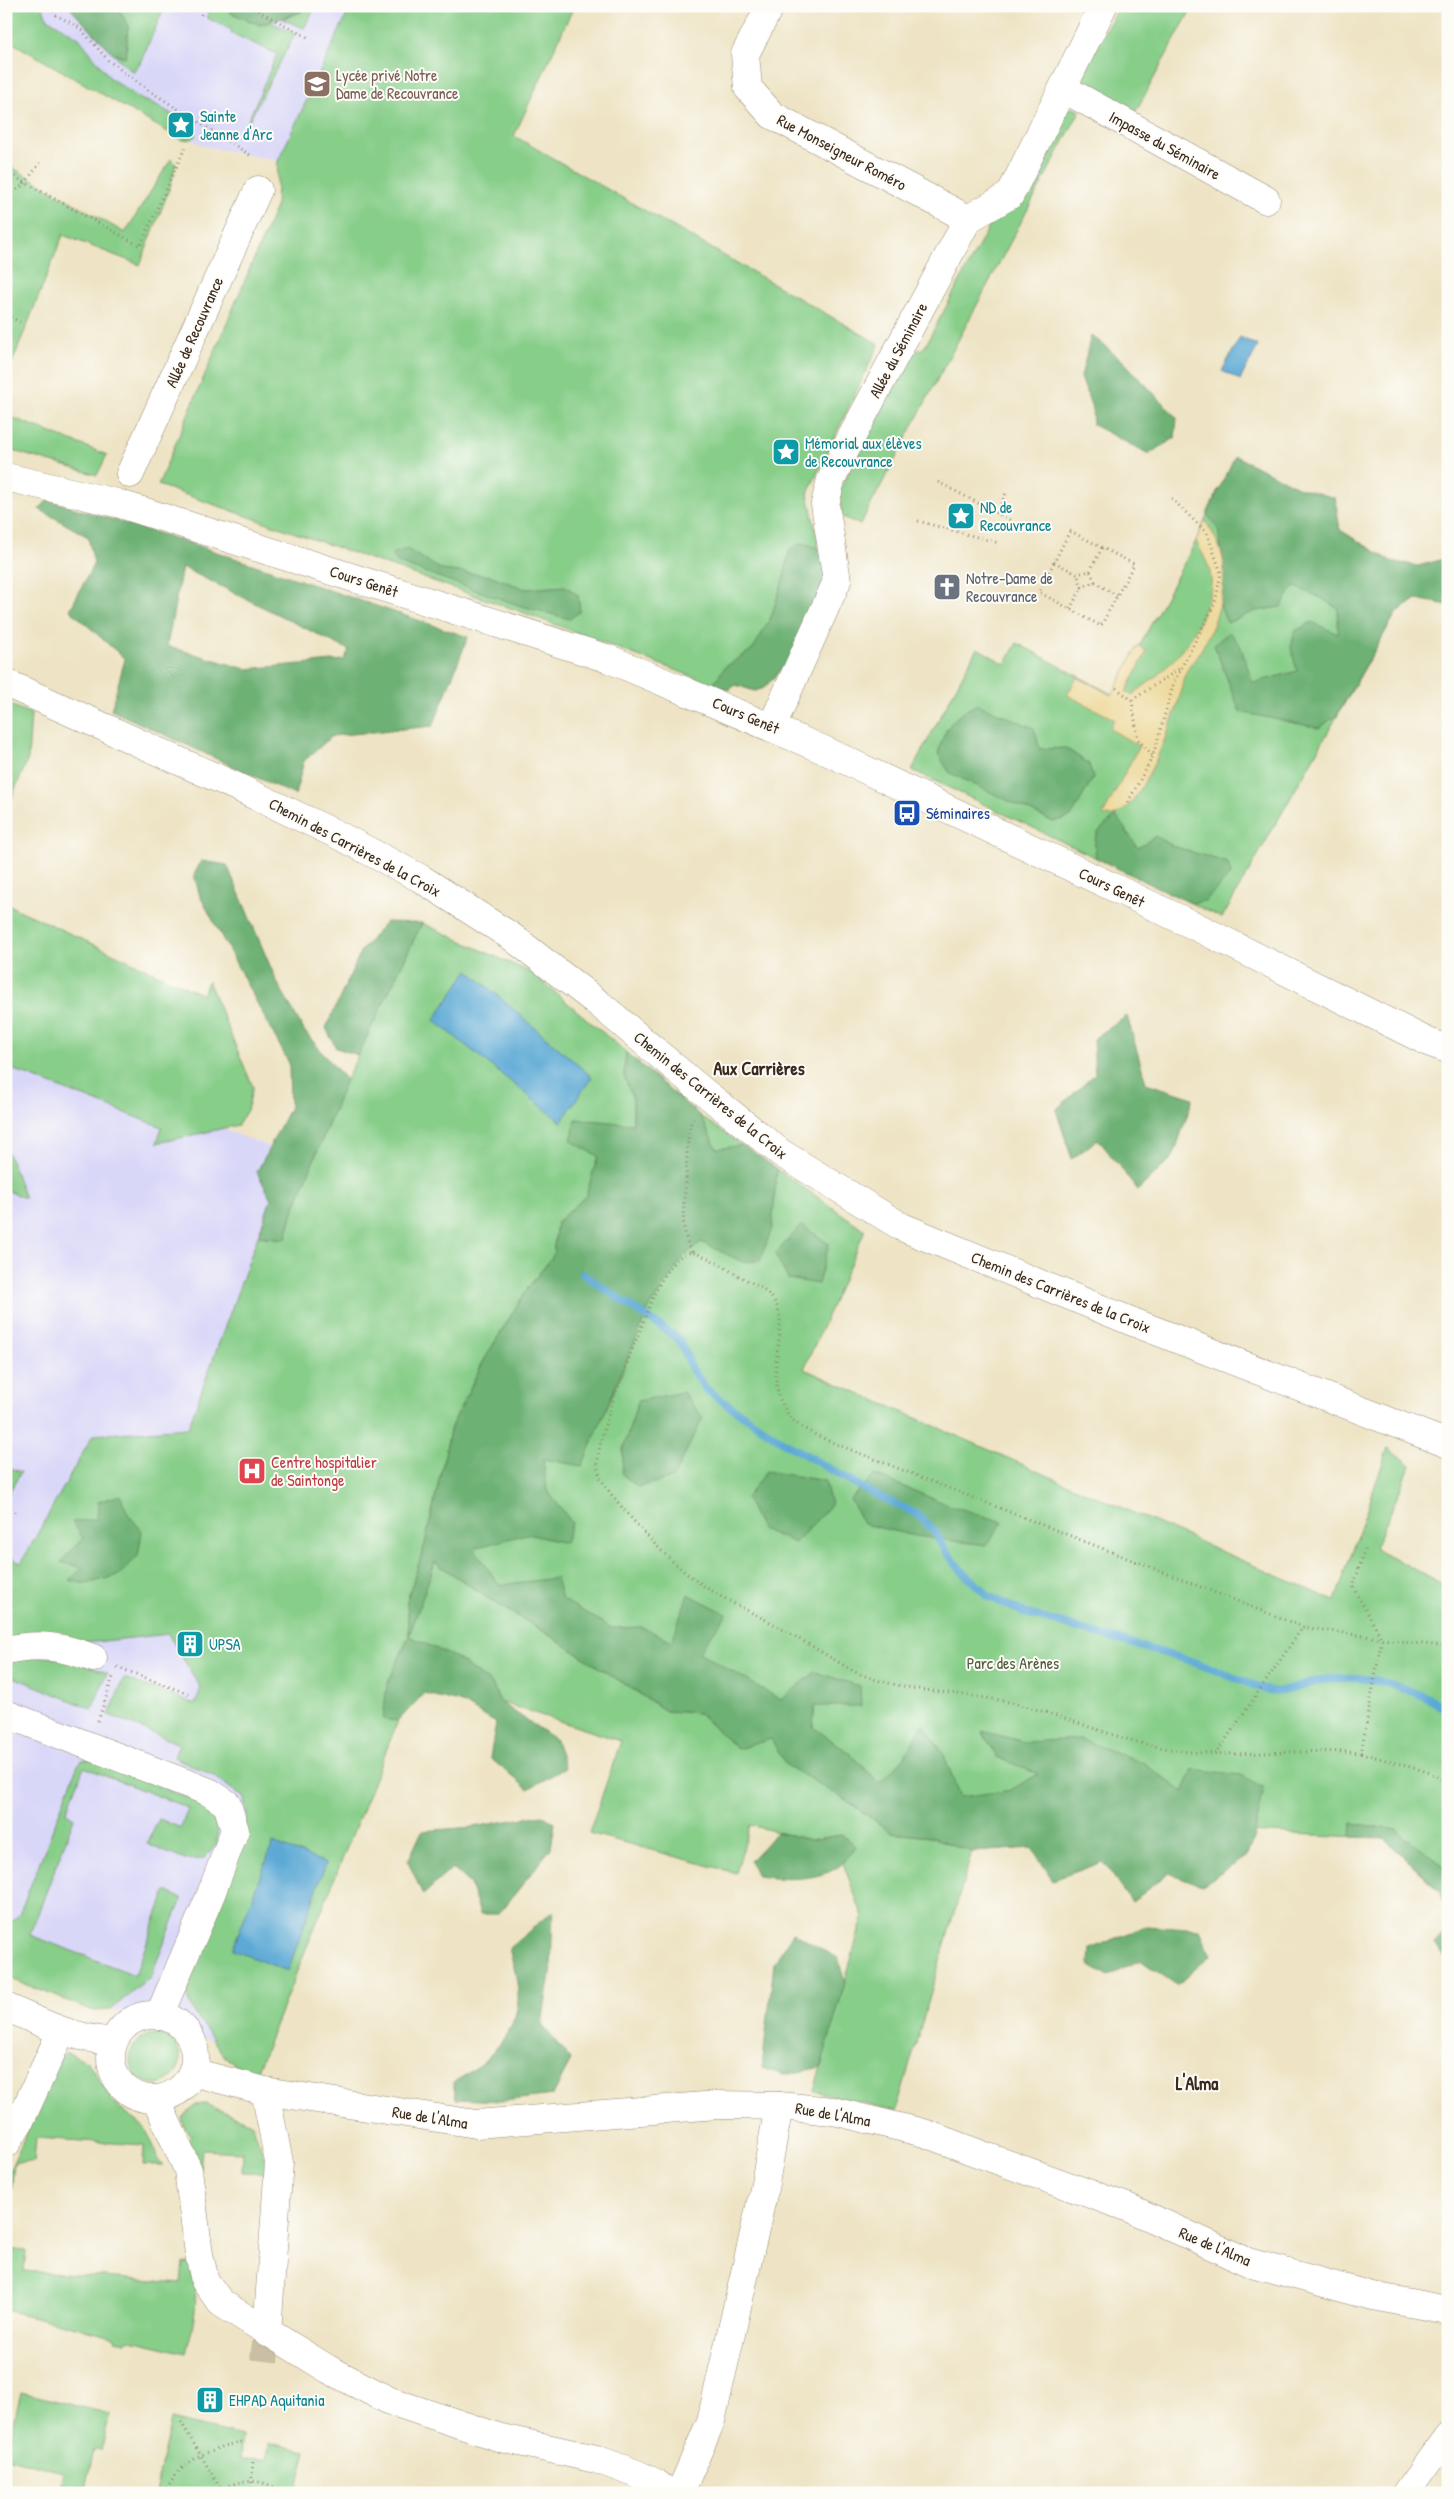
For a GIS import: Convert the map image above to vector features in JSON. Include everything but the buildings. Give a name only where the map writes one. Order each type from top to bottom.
[{"type":"street","name":"Rue Monseigneur Roméro","points":[[770,6],[744,54],[748,88],[772,115],[968,219]]},
{"type":"street","points":[[968,219],[1010,195],[1064,89],[1103,6]]},
{"type":"street","name":"Impasse du Séminaire","points":[[1064,89],[1266,200]]},
{"type":"street","name":"Allée de Recouvrance","points":[[130,474],[258,190]]},
{"type":"street","name":"Allée du Séminaire","points":[[772,726],[837,581],[825,504],[831,480],[850,438],[968,219]]},
{"type":"street","name":"Cours Genêt","points":[[6,477],[117,503],[609,659],[772,726],[1199,928],[1428,1042],[1448,1049]]},
{"type":"street","name":"Chemin des Carrières de la Croix","points":[[6,683],[245,791],[338,835],[420,878],[528,949],[598,1003],[698,1088],[781,1153],[902,1227],[1133,1322],[1448,1444]]},
{"type":"street","points":[[6,1650],[28,1646],[66,1648],[105,1662]]},
{"type":"street","points":[[6,1714],[209,1792],[227,1804],[235,1830],[173,1987],[159,2016]]},
{"type":"street","points":[[6,2007],[61,2032],[82,2038],[113,2042]]},
{"type":"street","points":[[144,2016],[159,2016],[171,2019],[181,2026],[189,2036],[194,2048],[192,2072],[178,2091],[168,2097],[156,2099],[142,2098],[129,2092],[119,2083],[112,2070],[110,2056],[113,2042],[120,2030],[131,2021],[144,2016]]},
{"type":"street","points":[[6,2144],[20,2121],[61,2032]]},
{"type":"street","name":"Rue de l'Alma","points":[[192,2072],[265,2091],[476,2124],[717,2105],[779,2106],[834,2111],[924,2133],[1129,2208],[1248,2262],[1372,2296],[1448,2310]]},
{"type":"street","points":[[261,2329],[280,2162],[265,2091]]},
{"type":"street","points":[[156,2099],[188,2170],[199,2254],[205,2282],[221,2303],[328,2370],[390,2401],[500,2438],[596,2459],[637,2474],[656,2483],[669,2493]]},
{"type":"street","points":[[680,2493],[711,2421],[763,2194],[779,2106]]},
{"type":"street","points":[[1407,2493],[1448,2436]]},
{"type":"path","points":[[52,6],[54,14],[80,28],[108,60],[145,88],[250,155]]},
{"type":"path","points":[[201,15],[205,6]]},
{"type":"path","points":[[249,6],[309,38]]},
{"type":"path","points":[[6,172],[140,246],[185,148]]},
{"type":"path","points":[[6,200],[25,183],[40,163]]},
{"type":"path","points":[[6,315],[20,322]]},
{"type":"path","points":[[938,482],[1012,521]]},
{"type":"path","points":[[997,513],[1006,493]]},
{"type":"path","points":[[1128,802],[1153,756],[1174,682],[1215,602],[1221,573],[1207,533],[1169,496]]},
{"type":"path","points":[[918,521],[999,543]]},
{"type":"path","points":[[1070,531],[1134,564],[1101,626],[1039,592],[1054,562],[1070,531]]},
{"type":"path","points":[[1054,562],[1077,574],[1090,571],[1102,548]]},
{"type":"path","points":[[1090,571],[1095,582],[1118,596]]},
{"type":"path","points":[[1077,574],[1082,587]]},
{"type":"path","points":[[1070,609],[1082,587],[1095,582]]},
{"type":"path","points":[[1132,700],[1182,667]]},
{"type":"path","points":[[1116,688],[1132,700],[1138,739],[1153,756]]},
{"type":"path","points":[[698,1088],[687,1134],[682,1211],[686,1243],[692,1252],[750,1281],[765,1291],[776,1304],[779,1326],[774,1369],[778,1393],[786,1412],[800,1426],[831,1442],[1303,1626],[1448,1646]]},
{"type":"path","points":[[692,1252],[684,1254],[675,1260],[650,1303],[610,1411],[599,1452],[598,1470],[612,1495],[645,1534],[695,1580],[855,1672],[877,1681],[1015,1704],[1139,1743],[1164,1748],[1215,1755],[1328,1750],[1361,1753],[1420,1769],[1448,1782]]},
{"type":"path","points":[[6,1506],[15,1512]]},
{"type":"path","points":[[1361,1753],[1382,1638],[1353,1587],[1365,1549]]},
{"type":"path","points":[[1215,1755],[1303,1626]]},
{"type":"path","points":[[89,1746],[105,1662],[189,1694]]},
{"type":"path","points":[[181,2422],[222,2491]]},
{"type":"path","points":[[165,2493],[168,2485],[180,2471],[201,2455],[223,2446],[242,2442]]},
{"type":"path","points":[[251,2493],[253,2460]]},
{"type":"path","points":[[216,2493],[237,2482],[252,2481],[264,2483],[282,2493]]},
{"type":"shaded area","name":"Lycée privé Notre Dame de Recouvrance","points":[[6,6],[574,6],[278,161],[204,146],[6,32]]},
{"type":"shaded area","name":"Centre hospitalier de Saintonge","points":[[6,1046],[581,1266],[263,2056],[6,1977]]},
{"type":"green space","points":[[6,6],[42,6],[47,18],[79,38],[110,78],[142,100],[155,104],[188,124],[196,135],[192,139],[182,140],[6,39]]},
{"type":"green space","points":[[68,6],[117,6],[128,26],[126,57],[113,54]]},
{"type":"green space","points":[[117,6],[165,6],[140,63],[133,72],[113,54],[125,57],[128,26]]},
{"type":"green space","points":[[212,6],[228,6],[231,13],[260,25],[271,22],[295,34],[245,128],[277,54],[231,33],[232,30],[207,18]]},
{"type":"green space","points":[[228,6],[303,6],[301,12],[260,25],[231,13]]},
{"type":"green space","points":[[303,6],[316,6],[304,28],[282,19],[301,12]]},
{"type":"green space","points":[[351,6],[574,6],[514,136],[879,344],[808,493],[821,559],[764,688],[755,691],[736,685],[728,690],[519,611],[158,485],[276,207],[278,161]]},
{"type":"green space","points":[[1159,6],[1193,6],[1136,111],[1087,85],[1083,70],[1117,10]]},
{"type":"green space","points":[[1072,108],[1080,111],[860,525],[841,516],[840,490],[905,355],[924,348],[998,210],[1060,112]]},
{"type":"green space","points":[[171,159],[176,164],[170,187],[140,265],[63,235],[6,378],[6,164],[125,233]]},
{"type":"green space","points":[[1091,335],[1123,361],[1177,418],[1175,438],[1149,454],[1093,425],[1092,408],[1081,377]]},
{"type":"green space","points":[[6,415],[107,455],[97,475],[6,449]]},
{"type":"green space","points":[[1235,456],[1300,488],[1335,498],[1340,530],[1391,561],[1418,566],[1448,558],[1448,605],[1416,599],[1396,613],[1337,715],[1319,728],[1240,712],[1214,645],[1229,632],[1240,645],[1253,683],[1297,671],[1291,648],[1295,631],[1312,622],[1338,634],[1338,609],[1321,598],[1294,586],[1281,607],[1256,611],[1227,623],[1220,606],[1224,567],[1218,529],[1207,514]]},
{"type":"green space","points":[[1218,489],[1412,585],[1222,918],[912,770],[977,648],[1005,664],[1017,643],[1113,695],[1196,541]]},
{"type":"green space","points":[[48,500],[187,542],[468,637],[433,726],[332,736],[304,761],[295,795],[111,710],[125,659],[70,610],[94,563],[88,537],[39,509]],"holes":[[[182,567],[349,650],[344,660],[246,669],[167,646]]]},
{"type":"green space","points":[[802,543],[819,548],[828,570],[792,658],[764,688],[755,691],[736,685],[728,690],[713,684],[725,667],[753,649],[771,617],[784,577],[790,549]]},
{"type":"green space","points":[[407,549],[442,570],[492,576],[525,589],[565,586],[578,595],[580,611],[570,619],[521,606],[398,563],[391,554]]},
{"type":"green space","points":[[6,703],[31,714],[28,759],[6,810]]},
{"type":"green space","points":[[977,704],[1034,728],[1040,749],[1066,748],[1089,764],[1093,778],[1071,817],[1053,822],[950,773],[938,754],[944,736],[951,724],[961,714]]},
{"type":"green space","points":[[1116,816],[1138,848],[1155,836],[1173,846],[1228,863],[1231,874],[1205,901],[1191,903],[1096,858],[1095,843],[1097,834]]},
{"type":"green space","points":[[201,861],[227,865],[277,982],[305,1032],[346,1080],[292,1214],[286,1239],[258,1236],[271,1199],[257,1172],[290,1107],[289,1063],[200,896],[194,875]]},
{"type":"green space","points":[[6,904],[203,995],[208,981],[253,1087],[247,1110],[238,1125],[157,1143],[162,1127],[6,1067]]},
{"type":"green space","points":[[386,922],[422,923],[358,1055],[336,1048],[326,1028],[361,951]]},
{"type":"green space","name":"Parc des Arènes","points":[[422,923],[532,973],[626,1052],[624,1076],[633,1099],[633,1125],[576,1119],[598,1156],[586,1196],[557,1222],[553,1256],[527,1289],[483,1362],[451,1427],[425,1544],[407,1601],[409,1634],[435,1562],[495,1603],[543,1631],[666,1711],[699,1713],[737,1749],[770,1738],[442,1552],[679,1098],[700,1116],[865,1230],[804,1369],[1335,1601],[1388,1448],[1411,1465],[1375,1548],[1448,1587],[1448,1898],[1384,1838],[1245,1832],[972,1852],[896,2111],[814,2091],[863,1917],[843,1863],[855,1846],[842,1835],[810,1840],[750,1825],[736,1873],[589,1833],[621,1741],[500,1702],[492,1684],[455,1657],[383,1719],[398,1721],[256,2073],[232,2063],[222,2053],[192,2008],[186,1991],[242,1841],[247,1817],[244,1798],[214,1776],[174,1757],[179,1744],[109,1715],[124,1678],[195,1704],[201,1688],[168,1634],[95,1642],[6,1640],[6,1585],[11,1577],[6,1573],[6,1556],[21,1563],[93,1435],[188,1428],[258,1236],[286,1239],[292,1214],[346,1080]],"holes":[[[843,1798],[968,1850],[931,1837],[892,1833]]]},
{"type":"green space","points":[[1127,1016],[1146,1083],[1193,1098],[1173,1157],[1138,1190],[1098,1139],[1072,1159],[1056,1110],[1095,1074],[1093,1039]]},
{"type":"green space","points":[[626,1052],[700,1116],[717,1149],[743,1145],[777,1169],[772,1228],[760,1261],[743,1262],[701,1242],[684,1256],[649,1308],[582,1466],[543,1459],[547,1490],[572,1523],[565,1543],[527,1534],[474,1548],[499,1585],[556,1578],[562,1599],[612,1628],[642,1627],[672,1641],[688,1594],[727,1614],[699,1652],[781,1700],[815,1672],[860,1686],[861,1706],[815,1706],[813,1727],[849,1753],[880,1783],[904,1758],[923,1724],[944,1755],[960,1797],[1011,1790],[1038,1774],[997,1757],[982,1731],[1025,1742],[1080,1739],[1144,1763],[1183,1792],[1193,1769],[1241,1775],[1264,1788],[1255,1833],[1246,1857],[1202,1885],[1169,1873],[1132,1902],[1103,1862],[1053,1880],[1032,1848],[972,1852],[931,1837],[892,1833],[843,1798],[786,1765],[771,1739],[737,1749],[699,1713],[666,1711],[543,1631],[495,1603],[435,1562],[409,1636],[407,1601],[425,1544],[451,1427],[483,1362],[527,1289],[553,1256],[557,1222],[586,1196],[598,1156],[571,1141],[576,1119],[633,1124],[633,1099],[624,1076]]},
{"type":"green space","points":[[6,1147],[25,1198],[6,1190]]},
{"type":"green space","points":[[802,1225],[829,1244],[818,1284],[788,1279],[775,1254]]},
{"type":"green space","points":[[683,1392],[703,1418],[673,1478],[637,1487],[622,1474],[623,1449],[638,1401]]},
{"type":"green space","points":[[6,1467],[21,1472],[6,1498]]},
{"type":"green space","points":[[766,1471],[825,1481],[831,1505],[795,1543],[761,1529],[746,1498]]},
{"type":"green space","points":[[875,1475],[946,1504],[1003,1522],[986,1545],[915,1536],[863,1524],[850,1499]]},
{"type":"green space","points":[[120,1495],[128,1514],[142,1531],[138,1556],[119,1575],[86,1584],[69,1580],[83,1568],[61,1562],[83,1538],[72,1522],[97,1519],[98,1502]]},
{"type":"green space","points":[[409,1636],[454,1657],[492,1684],[500,1702],[556,1740],[565,1768],[528,1789],[490,1758],[496,1723],[462,1703],[424,1693],[398,1721],[383,1719],[387,1685]]},
{"type":"green space","points":[[66,1657],[107,1673],[92,1709],[6,1674],[6,1658]]},
{"type":"green space","points":[[82,1760],[90,1760],[209,1806],[218,1819],[217,1844],[203,1859],[185,1860],[147,1844],[159,1819],[181,1828],[188,1808],[84,1767],[66,1813],[74,1818],[30,1935],[135,1975],[166,1891],[182,1899],[150,1978],[110,2010],[94,2011],[6,1977],[6,1927],[19,1915],[78,1765]]},
{"type":"green space","points":[[542,1815],[555,1823],[551,1848],[499,1914],[480,1914],[470,1884],[452,1868],[423,1895],[408,1861],[422,1831],[473,1827]]},
{"type":"green space","points":[[1352,1823],[1397,1830],[1448,1871],[1448,1921],[1440,1889],[1384,1838],[1351,1837]]},
{"type":"green space","points":[[777,1832],[810,1840],[842,1835],[855,1846],[844,1862],[836,1869],[825,1873],[790,1879],[757,1876],[750,1861]]},
{"type":"green space","points":[[553,1911],[551,1967],[542,2025],[571,2060],[553,2095],[503,2101],[456,2099],[453,2082],[473,2070],[491,2054],[506,2035],[516,2013],[518,1988],[509,1948]]},
{"type":"green space","points":[[1146,1926],[1200,1930],[1211,1955],[1177,1985],[1140,1960],[1109,1976],[1089,1964],[1090,1949]]},
{"type":"green space","points":[[1448,1930],[1448,1964],[1435,1944]]},
{"type":"green space","points":[[793,1933],[838,1958],[845,1983],[821,2067],[784,2075],[762,2068],[774,1963]]},
{"type":"green space","points":[[155,2034],[165,2036],[173,2041],[178,2049],[180,2059],[178,2069],[173,2077],[165,2082],[155,2084],[145,2082],[137,2077],[132,2069],[130,2059],[132,2049],[137,2041],[145,2036]]},
{"type":"green space","points":[[66,2052],[87,2061],[114,2103],[145,2128],[157,2158],[164,2165],[143,2165],[144,2145],[36,2138],[34,2162],[14,2162],[6,2249],[6,2179],[58,2061]]},
{"type":"green space","points":[[205,2104],[252,2123],[270,2173],[242,2172],[243,2152],[202,2150],[200,2169],[187,2140],[191,2136],[184,2127],[182,2118],[196,2105]]},
{"type":"green space","points":[[6,2249],[26,2251],[24,2271],[181,2283],[183,2263],[190,2264],[196,2299],[192,2329],[186,2353],[127,2339],[126,2342],[116,2340],[117,2337],[6,2310]]},
{"type":"green space","points":[[21,2392],[110,2414],[101,2451],[94,2450],[84,2493],[59,2493],[63,2472],[6,2457]]},
{"type":"green space","points":[[171,2419],[242,2436],[240,2459],[267,2460],[269,2443],[306,2451],[296,2493],[155,2493]]},
{"type":"sand","points":[[1205,520],[1218,543],[1224,562],[1224,581],[1217,614],[1204,645],[1185,674],[1170,727],[1140,790],[1128,806],[1115,815],[1103,815],[1139,746],[1110,729],[1114,719],[1067,695],[1077,677],[1112,695],[1138,646],[1147,651],[1126,692],[1132,695],[1156,677],[1176,658],[1192,636],[1210,591],[1211,579],[1209,569],[1196,541]]},
{"type":"water","points":[[1240,337],[1258,346],[1240,380],[1222,371]]},
{"type":"water","points":[[468,970],[592,1077],[561,1122],[434,1020]]},
{"type":"water","points":[[273,1843],[326,1863],[288,1971],[232,1950]]},
{"type":"waterway","points":[[583,1274],[679,1339],[692,1369],[706,1389],[731,1407],[780,1440],[868,1491],[917,1514],[935,1532],[945,1550],[961,1570],[988,1596],[1025,1613],[1191,1661],[1269,1691],[1289,1690],[1322,1680],[1355,1678],[1387,1683],[1403,1688],[1448,1709]]},
{"type":"tunnel","points":[[264,2361],[267,2333]]},
{"type":"place","name":"Lycée privé Notre Dame de Recouvrance","points":[[317,84]]},
{"type":"place","name":"Sainte Jeanne d'Arc","points":[[181,125]]},
{"type":"place","name":"Mémorial aux élèves de Recouvrance","points":[[786,452]]},
{"type":"place","name":"ND de Recouvrance","points":[[961,516]]},
{"type":"place","name":"Notre-Dame de Recouvrance","points":[[947,587]]},
{"type":"place","name":"Séminaires","points":[[907,813]]},
{"type":"place","name":"Centre hospitalier de Saintonge","points":[[252,1471]]},
{"type":"place","name":"UPSA","points":[[190,1644]]},
{"type":"place","name":"EHPAD Aquitania","points":[[210,2400]]},
{"type":"district","name":"Aux Carrières","points":[[759,1068]]},
{"type":"district","name":"L'Alma","points":[[1197,2083]]}]
